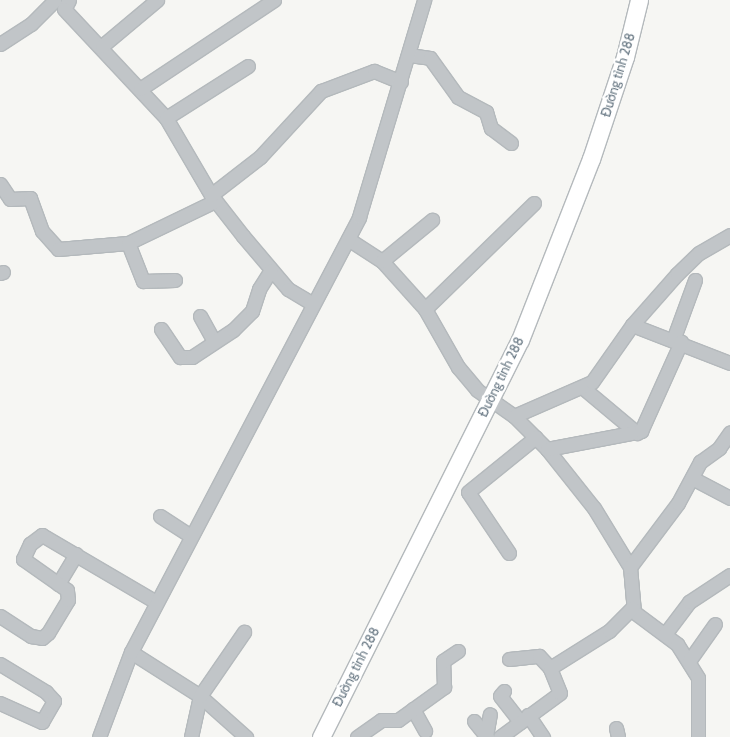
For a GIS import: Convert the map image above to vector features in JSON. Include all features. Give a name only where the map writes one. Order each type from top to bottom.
[{"type":"main road","name":"Đường tỉnh 288","points":[[321,737],[520,340],[591,159],[625,57],[639,0]]},
{"type":"street","points":[[102,46],[158,0]]},
{"type":"street","points":[[140,89],[273,0]]},
{"type":"street","points":[[99,737],[131,652],[156,602],[348,239],[376,170],[424,0]]},
{"type":"street","points":[[0,44],[31,24],[60,2],[102,46],[166,118],[213,198],[271,270],[288,289],[313,304]]},
{"type":"street","points":[[409,55],[430,58],[458,97],[486,112],[491,128],[510,143]]},
{"type":"street","points":[[166,118],[248,66]]},
{"type":"street","points":[[0,184],[12,200],[30,198],[42,230],[58,249],[128,243],[213,198],[260,157],[321,92],[374,71],[401,82]]},
{"type":"street","points":[[425,309],[534,203]]},
{"type":"street","points":[[382,261],[432,220]]},
{"type":"street","points":[[514,416],[582,387],[596,378],[632,325],[677,274],[700,253],[730,235]]},
{"type":"street","points":[[348,239],[382,261],[425,309],[458,368],[490,400],[514,416],[547,449],[594,508],[630,567],[632,608],[609,631],[550,668]]},
{"type":"street","points":[[128,243],[143,281],[175,280]]},
{"type":"street","points":[[161,329],[180,357],[186,359],[233,330],[252,311],[259,289],[271,270]]},
{"type":"street","points":[[547,449],[637,433],[649,416],[677,341],[694,280]]},
{"type":"street","points":[[200,316],[214,341]]},
{"type":"street","points":[[632,325],[677,341],[730,363]]},
{"type":"street","points":[[582,387],[637,433]]},
{"type":"street","points":[[630,567],[674,509],[700,462],[719,448],[730,432]]},
{"type":"street","points":[[509,553],[468,492],[536,438]]},
{"type":"street","points":[[692,478],[730,498]]},
{"type":"street","points":[[160,516],[191,536]]},
{"type":"street","points":[[0,616],[31,636],[44,636],[69,595],[58,584],[28,565],[23,559],[24,553],[34,538],[42,535],[156,602]]},
{"type":"street","points":[[58,584],[76,554]]},
{"type":"street","points":[[665,634],[689,602],[730,576]]},
{"type":"street","points":[[632,608],[665,634],[689,661],[698,678],[698,737]]},
{"type":"street","points":[[689,661],[715,624]]},
{"type":"street","points":[[191,737],[200,696],[244,632]]},
{"type":"street","points":[[356,737],[381,720],[392,722],[444,687],[443,662],[458,651]]},
{"type":"street","points":[[131,652],[200,696],[246,737]]},
{"type":"street","points":[[500,737],[560,693],[550,668],[538,656],[509,659]]},
{"type":"street","points":[[0,664],[46,692],[54,701],[42,722],[0,703]]},
{"type":"street","points":[[504,691],[500,696],[542,737]]},
{"type":"street","points":[[413,709],[425,731]]},
{"type":"street","points":[[486,736],[490,714]]},
{"type":"street","points":[[474,721],[486,736]]}]
